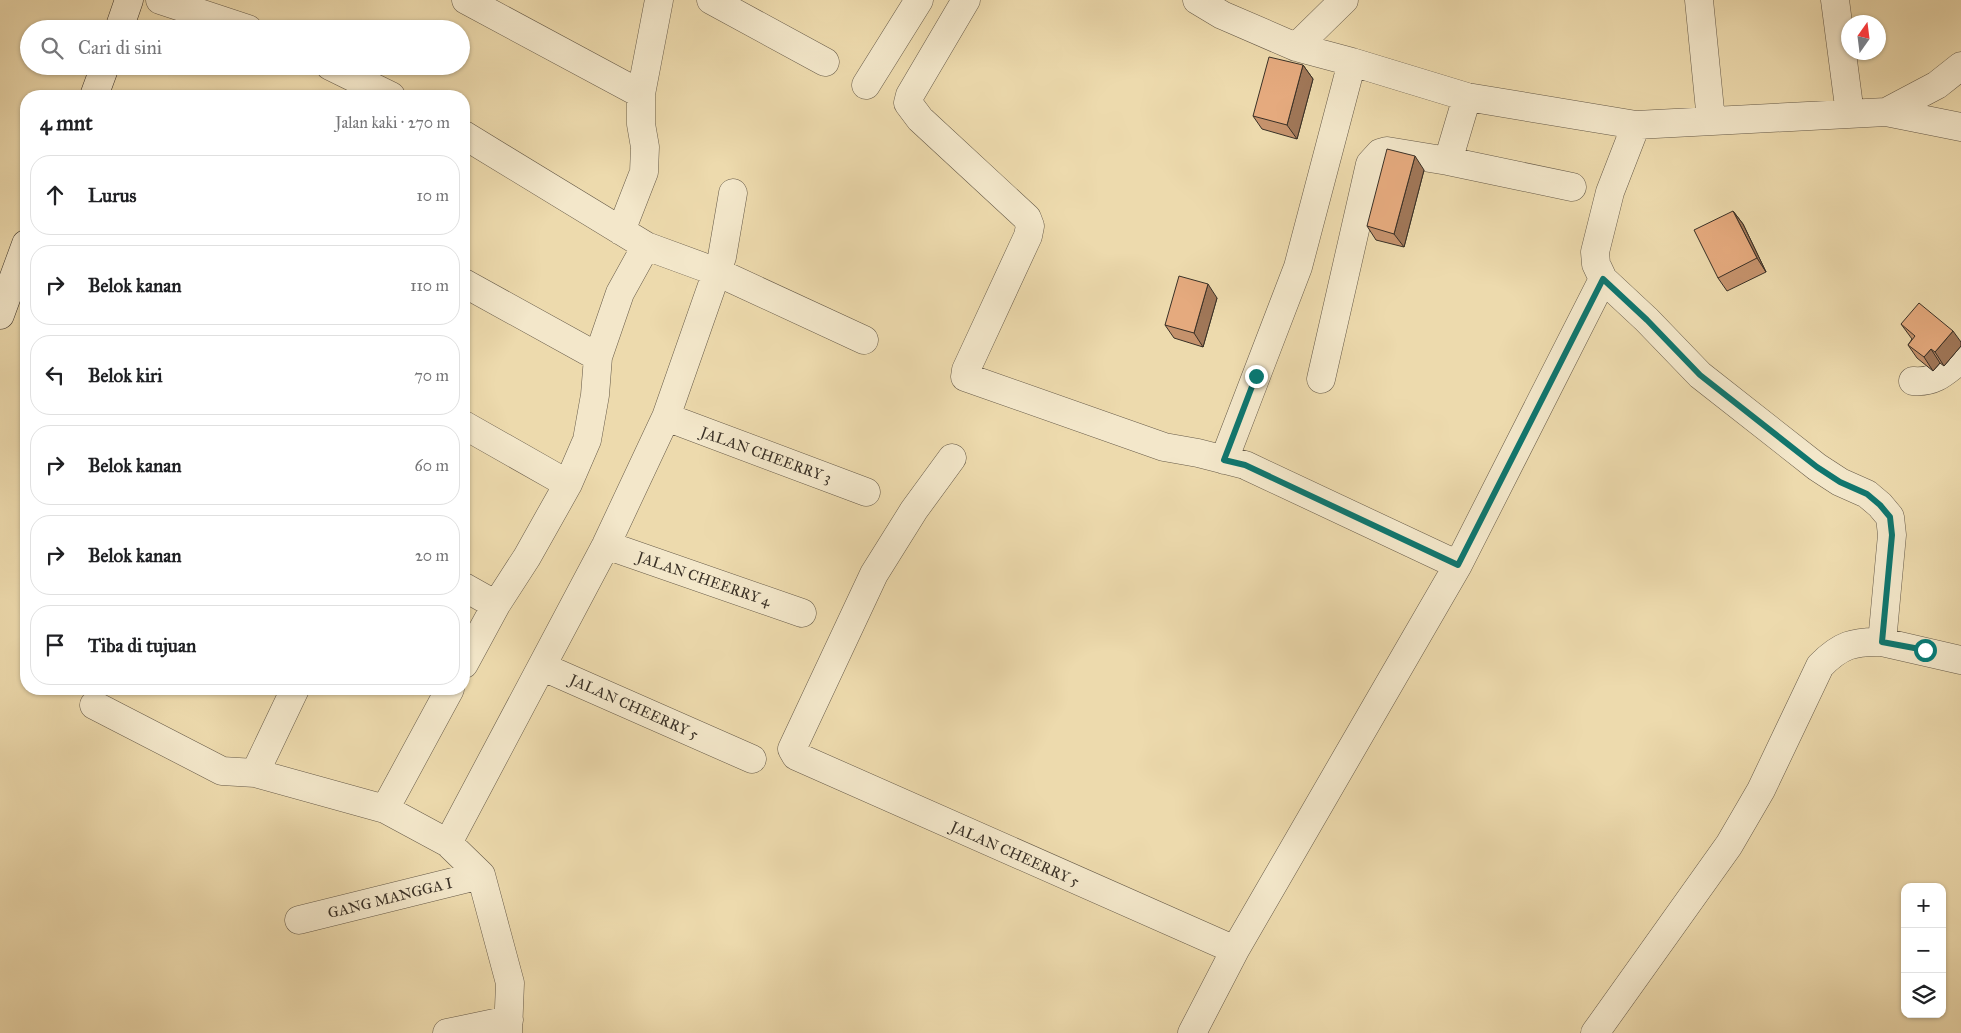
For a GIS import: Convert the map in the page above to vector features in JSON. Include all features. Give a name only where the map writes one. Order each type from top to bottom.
[{"type":"street","points":[[122,20],[129,0]]},
{"type":"street","points":[[160,0],[221,20]]},
{"type":"street","points":[[466,0],[641,94]]},
{"type":"street","points":[[621,231],[644,172],[645,147],[641,124],[641,94],[659,0]]},
{"type":"street","points":[[711,0],[825,62]]},
{"type":"street","points":[[866,85],[920,0]]},
{"type":"street","points":[[966,0],[910,95],[908,103],[920,119],[1027,218],[1030,226],[1028,236],[966,370],[965,377],[1164,447],[1245,465],[1458,565]]},
{"type":"street","points":[[1197,0],[1227,8],[1296,47],[1467,97],[1636,125],[1886,112],[1961,127]]},
{"type":"street","points":[[1296,47],[1344,0]]},
{"type":"street","points":[[1699,0],[1711,120]]},
{"type":"street","points":[[1835,0],[1850,114]]},
{"type":"street","points":[[1224,460],[1298,267],[1352,62]]},
{"type":"street","points":[[1886,112],[1937,85],[1961,66]]},
{"type":"street","points":[[96,90],[102,75]]},
{"type":"street","points":[[348,75],[379,90]]},
{"type":"street","points":[[1448,161],[1467,97]]},
{"type":"street","points":[[1636,125],[1610,192],[1595,252],[1596,264],[1603,279],[1647,320],[1700,375],[1817,467],[1840,482],[1867,494],[1890,517],[1892,535],[1882,642]]},
{"type":"street","points":[[470,139],[646,246],[717,272],[864,340]]},
{"type":"street","points":[[1321,379],[1370,164],[1380,153],[1387,151],[1448,161],[1572,186]]},
{"type":"street","points":[[448,842],[510,722],[542,667],[606,545],[666,417],[722,257],[733,193]]},
{"type":"street","points":[[470,653],[496,605],[527,556],[568,484],[587,440],[595,395],[598,357],[620,293],[646,246]]},
{"type":"street","points":[[0,315],[20,260]]},
{"type":"street","points":[[1192,1033],[1235,950],[1458,565],[1603,279]]},
{"type":"street","points":[[470,286],[598,357]]},
{"type":"street","points":[[1913,381],[1924,382],[1938,379],[1961,359]]},
{"type":"street","name":"JALAN CHEERRY 3","points":[[666,417],[866,492]]},
{"type":"street","points":[[470,427],[568,484]]},
{"type":"street","name":"JALAN CHEERRY 5","points":[[952,458],[914,510],[874,574],[792,749],[796,756],[1235,950]]},
{"type":"street","name":"JALAN CHEERRY 4","points":[[606,545],[802,613]]},
{"type":"street","points":[[470,590],[496,605]]},
{"type":"street","points":[[1595,1033],[1729,845],[1761,790],[1820,666],[1837,651],[1859,641],[1882,642],[1961,660]]},
{"type":"street","name":"JALAN CHEERRY 5","points":[[542,667],[752,759]]},
{"type":"street","points":[[255,773],[292,695]]},
{"type":"street","points":[[385,809],[447,695]]},
{"type":"street","points":[[94,705],[222,771],[255,773],[385,809],[448,842],[481,875],[510,983],[508,1026],[447,1033]]},
{"type":"street","name":"GANG MANGGA I","points":[[299,920],[481,875]]},
{"type":"building","points":[[1269,57],[1303,65],[1287,125],[1253,116]]},
{"type":"building","points":[[1387,149],[1415,156],[1394,234],[1367,226]]},
{"type":"building","points":[[1733,211],[1757,258],[1718,278],[1694,230]]},
{"type":"building","points":[[1179,276],[1208,284],[1194,333],[1165,325]]},
{"type":"building","points":[[1919,303],[1953,331],[1935,352],[1931,349],[1924,357],[1908,345],[1915,336],[1901,324]]},
{"type":"route","points":[[1256,376],[1224,460],[1245,465],[1458,565],[1603,279],[1647,320],[1700,375],[1765,424],[1817,467],[1840,482],[1867,494],[1880,505],[1890,517],[1892,535],[1882,642],[1925,650]]}]
